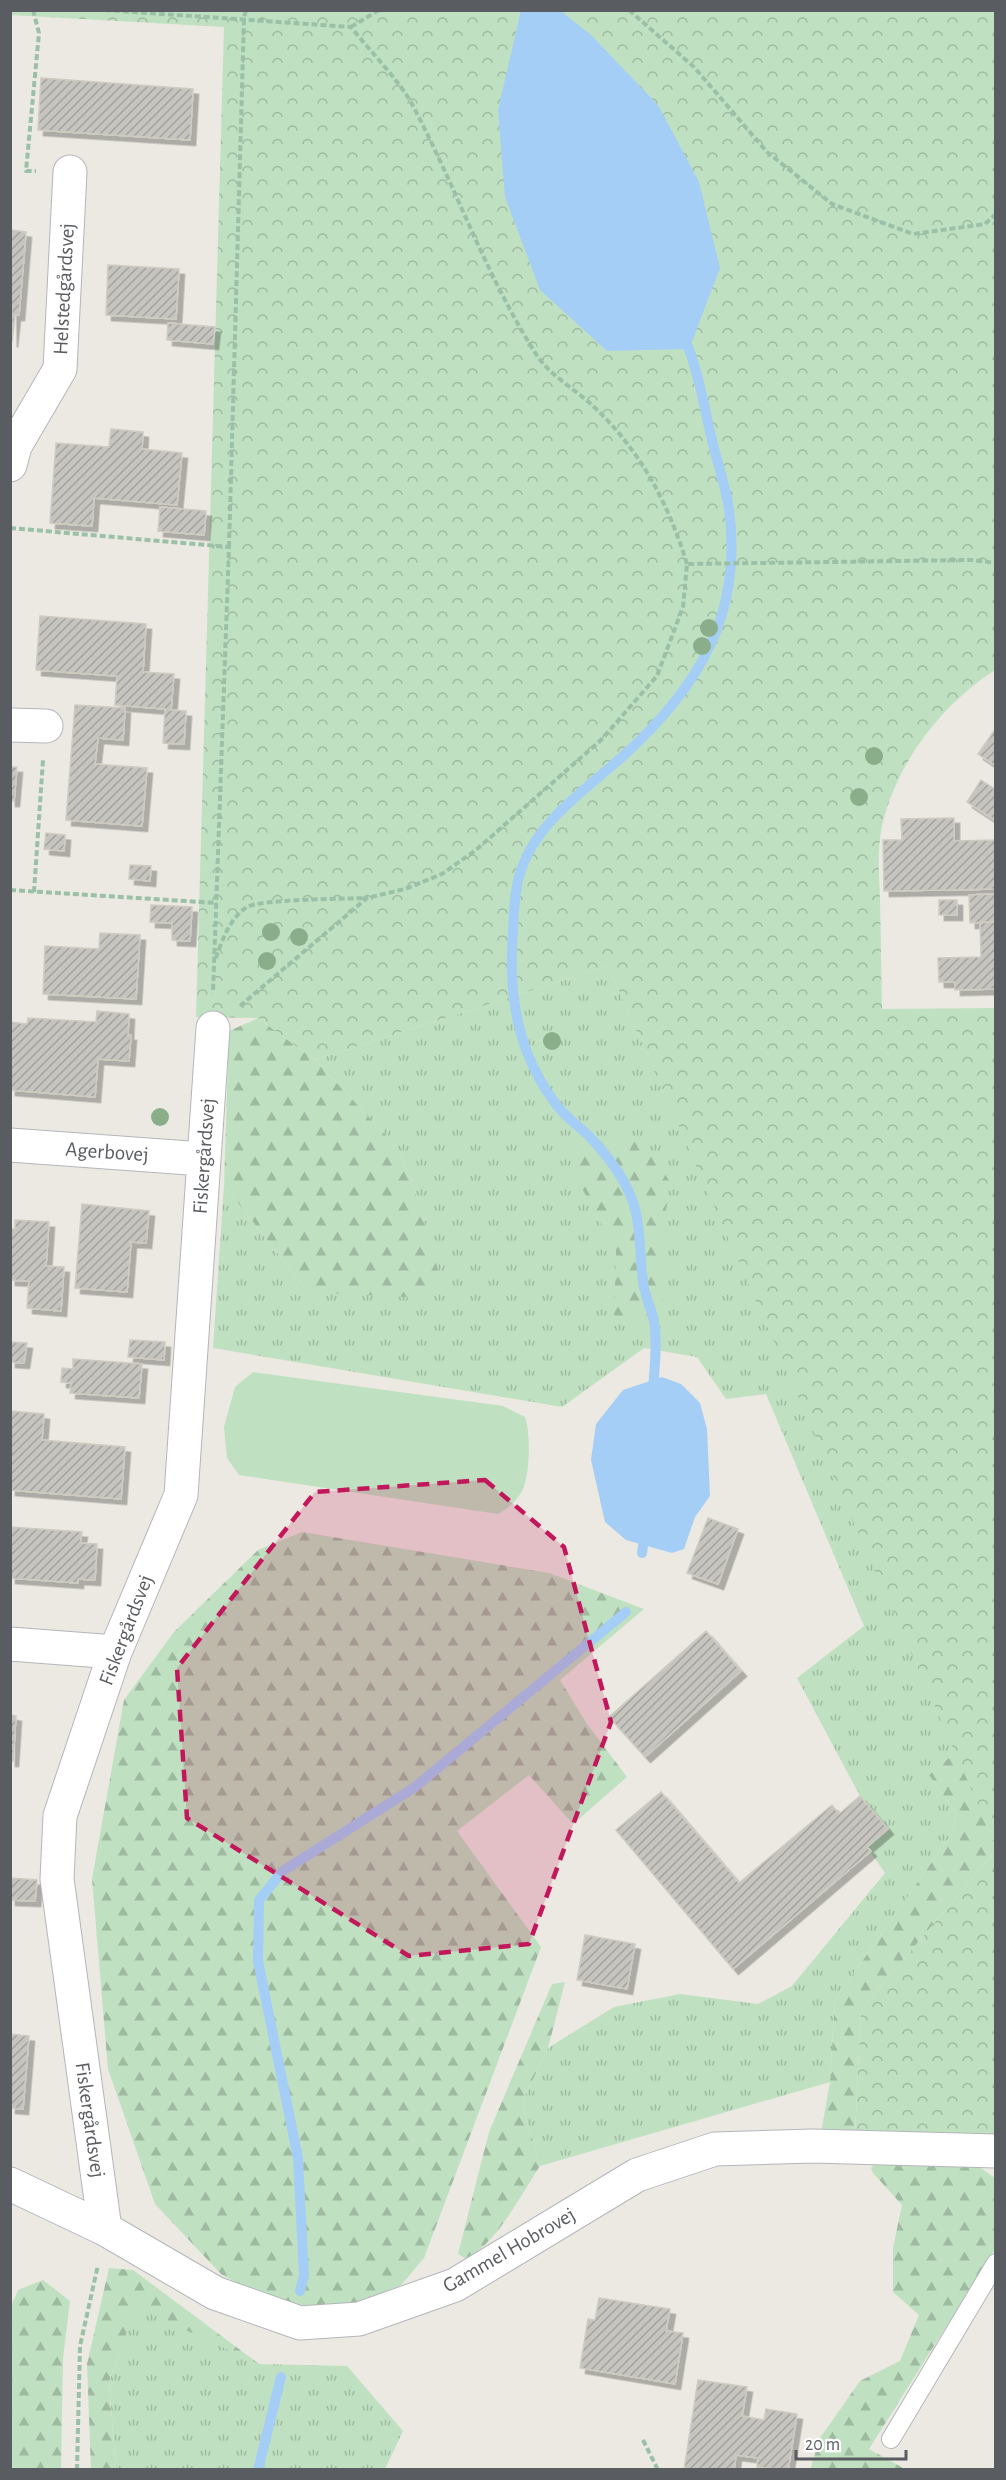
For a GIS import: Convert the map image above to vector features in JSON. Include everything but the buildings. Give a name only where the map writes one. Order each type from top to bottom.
[{"type":"street","name":"Helstedgårdsvej","points":[[10,465],[15,446],[60,369],[70,172]]},
{"type":"street","points":[[10,725],[46,726]]},
{"type":"street","name":"Fiskergårdsvej","points":[[105,2229],[57,1879],[60,1816],[115,1652],[181,1495],[213,1028]]},
{"type":"street","name":"Agerbovej","points":[[10,1145],[203,1159]]},
{"type":"street","points":[[10,1644],[115,1652]]},
{"type":"street","name":"Gammel Hobrovej","points":[[10,2184],[105,2229],[226,2297],[300,2323],[359,2319],[455,2285],[637,2175],[715,2149],[813,2146],[996,2151]]},
{"type":"lane","points":[[891,2439],[996,2263]]},
{"type":"path","points":[[33,10],[39,33],[26,171],[70,172]]},
{"type":"path","points":[[105,10],[351,27],[379,10]]},
{"type":"path","points":[[213,1028],[213,964],[229,547],[244,10]]},
{"type":"path","points":[[628,10],[694,67],[767,152],[832,204],[913,234],[985,224],[996,214]]},
{"type":"path","points":[[213,964],[224,936],[245,908],[251,905],[367,898],[405,889],[432,878],[477,850],[609,731],[657,676],[683,607],[687,564],[676,529],[640,458],[616,428],[537,356],[485,259],[412,103],[351,27]]},
{"type":"path","points":[[10,528],[229,547]]},
{"type":"path","points":[[687,564],[972,560],[996,563]]},
{"type":"path","points":[[34,892],[46,726]]},
{"type":"path","points":[[10,890],[217,903]]},
{"type":"path","points":[[213,1028],[367,898]]},
{"type":"path","points":[[77,2469],[80,2346],[105,2229]]},
{"type":"path","points":[[643,2439],[658,2469]]},
{"type":"highlighted area","points":[[485,1480],[564,1547],[611,1722],[529,1944],[409,1956],[187,1818],[177,1668],[315,1492]]},
{"type":"green space","points":[[10,11],[995,11],[995,670],[975,684],[939,718],[910,758],[889,802],[880,835],[879,862],[882,1009],[995,1008],[995,1843],[608,966],[315,1060],[258,1018],[196,1017],[224,27],[11,15]]},
{"type":"green space","points":[[608,966],[957,1751],[929,1775],[956,1813],[953,1832],[835,2000],[830,2082],[540,2166],[522,2102],[548,2048],[614,2007],[680,1994],[758,2004],[792,1986],[885,1873],[867,1847],[887,1829],[860,1796],[797,1678],[864,1626],[766,1394],[726,1399],[697,1357],[644,1348],[562,1407],[213,1348],[224,1185],[308,1292],[437,1270],[416,1194],[398,1148],[315,1060]]},
{"type":"green space","points":[[258,1018],[315,1060],[398,1148],[416,1194],[438,1270],[423,1298],[308,1292],[224,1185],[229,1031]]},
{"type":"green space","points":[[575,1139],[644,1142],[670,1182],[660,1256],[664,1314],[614,1320],[616,1251],[578,1181]]},
{"type":"green space","points":[[253,1372],[503,1406],[525,1417],[527,1424],[529,1444],[525,1484],[512,1504],[498,1514],[239,1475],[227,1458],[224,1427],[235,1387]]},
{"type":"green space","points":[[302,1532],[549,1573],[644,1609],[560,1680],[587,1724],[627,1777],[573,1824],[529,1775],[457,1831],[541,1947],[424,2258],[401,2285],[345,2309],[277,2305],[221,2274],[155,2204],[108,2069],[92,1879],[124,1700],[174,1632],[258,1550]]},
{"type":"green space","points":[[957,1751],[995,1843],[995,1851],[861,2010],[855,2133],[821,2133],[830,2082],[835,2000],[953,1832],[956,1813],[929,1775]]},
{"type":"green space","points":[[995,1851],[995,2140],[855,2133],[861,2010]]},
{"type":"green space","points":[[565,1982],[548,2048],[522,2102],[540,2166],[497,2232],[476,2252],[465,2258],[458,2254],[489,2132],[552,1984]]},
{"type":"green space","points":[[878,2159],[978,2166],[995,2178],[995,2249],[869,2449],[905,2469],[810,2470],[820,2438],[860,2381],[900,2361],[919,2315],[893,2292],[893,2248],[902,2205],[873,2173],[871,2168]]},
{"type":"green space","points":[[109,2268],[133,2270],[259,2364],[136,2307],[109,2382],[116,2469],[91,2469],[87,2364]]},
{"type":"green space","points":[[43,2280],[70,2301],[63,2358],[61,2469],[11,2469],[11,2306],[18,2290]]},
{"type":"green space","points":[[136,2306],[259,2364],[347,2366],[403,2431],[385,2469],[116,2469],[109,2382]]},
{"type":"water","points":[[521,10],[561,11],[592,36],[658,105],[699,182],[720,268],[689,349],[607,351],[540,290],[505,197],[498,110]]},
{"type":"water","points":[[662,1377],[681,1384],[700,1403],[707,1429],[710,1496],[695,1517],[684,1549],[672,1553],[626,1540],[605,1522],[591,1460],[596,1424],[623,1390]]},
{"type":"waterway","points":[[653,1392],[655,1330],[643,1282],[634,1205],[626,1186],[612,1164],[589,1136],[559,1108],[533,1067],[518,1024],[512,978],[512,954],[517,883],[526,858],[536,841],[562,810],[622,757],[674,703],[711,644],[722,612],[730,578],[732,542],[728,503],[697,375],[684,337]]},
{"type":"waterway","points":[[642,1553],[645,1531]]},
{"type":"waterway","points":[[300,2291],[304,2276],[298,2158],[258,1961],[259,1900],[283,1871],[415,1787],[626,1612]]},
{"type":"waterway","points":[[258,2470],[281,2377]]}]
